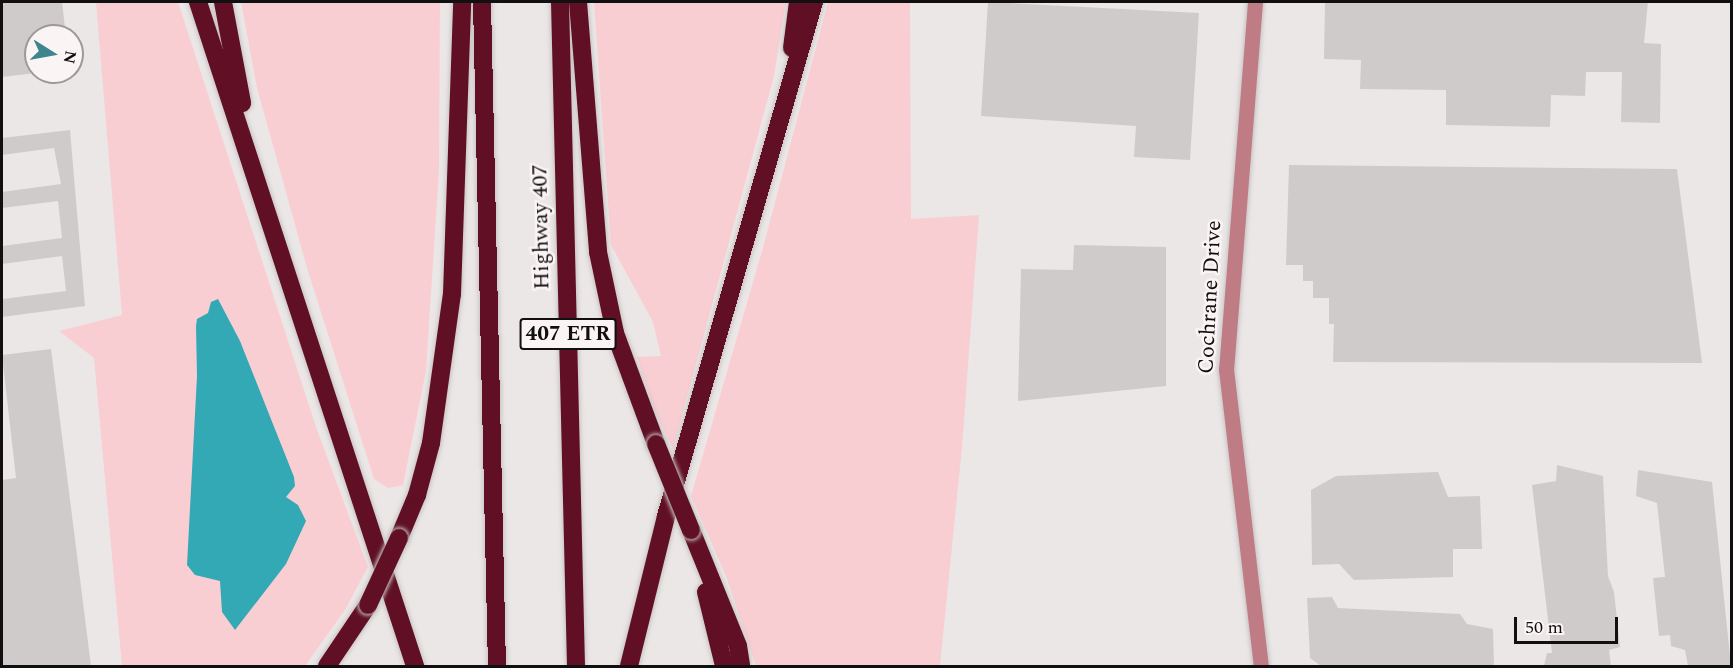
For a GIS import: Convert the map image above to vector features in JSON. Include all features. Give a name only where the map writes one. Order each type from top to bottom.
[{"type":"highway","points":[[198,2],[415,666]]},
{"type":"highway","points":[[223,2],[258,184]]},
{"type":"highway","points":[[327,666],[368,605],[417,495],[431,443],[452,294],[462,2]]},
{"type":"highway","name":"407 ETR","points":[[482,2],[497,666]]},
{"type":"highway","name":"Highway 407","points":[[560,2],[576,666]]},
{"type":"highway","points":[[578,2],[598,252],[615,333],[656,444],[738,646],[741,666]]},
{"type":"highway","points":[[781,124],[798,2]]},
{"type":"highway","points":[[629,666],[666,516],[781,124],[814,2]]},
{"type":"highway","points":[[691,530],[724,666]]},
{"type":"street","name":"Cochrane Drive","points":[[1255,2],[1226,369],[1261,666]]},
{"type":"shaded area","points":[[96,2],[178,2],[315,424],[368,567],[345,610],[305,666],[122,666],[94,358],[59,331],[122,315]]},
{"type":"shaded area","points":[[241,2],[440,2],[439,170],[426,371],[403,485],[388,488],[374,479],[307,268],[257,88]]},
{"type":"shaded area","points":[[594,2],[786,2],[774,76],[673,449],[654,409],[637,357],[661,356],[653,322],[611,245]]},
{"type":"shaded area","points":[[828,2],[910,2],[911,219],[979,215],[962,448],[940,666],[756,666],[726,576],[691,496],[764,244]]},
{"type":"water","points":[[218,299],[240,341],[294,477],[295,486],[286,497],[298,505],[306,521],[286,564],[235,630],[222,612],[220,581],[195,575],[187,565],[197,376],[196,326],[197,319],[208,313],[211,302]]},
{"type":"building","points":[[2,2],[62,2],[65,24],[24,24],[24,74],[2,77]]},
{"type":"building","points":[[988,2],[1199,13],[1190,160],[1134,157],[1136,126],[981,116]]},
{"type":"building","points":[[1325,2],[1648,2],[1644,43],[1661,44],[1660,123],[1621,122],[1622,72],[1586,72],[1585,96],[1551,95],[1550,127],[1446,125],[1446,90],[1360,89],[1361,60],[1324,59]]},
{"type":"building","points":[[70,130],[85,306],[2,317],[2,299],[66,291],[62,256],[2,264],[2,246],[62,238],[58,201],[2,208],[2,192],[61,184],[54,148],[2,155],[2,138]]},
{"type":"building","points":[[1289,165],[1677,169],[1702,363],[1333,362],[1334,324],[1329,324],[1329,298],[1313,298],[1313,281],[1303,281],[1303,265],[1286,265]]},
{"type":"building","points":[[1074,245],[1166,247],[1166,386],[1018,401],[1021,269],[1073,270]]},
{"type":"building","points":[[51,349],[91,666],[2,666],[2,480],[16,478],[2,355]]},
{"type":"building","points":[[1557,465],[1603,476],[1608,576],[1614,592],[1620,647],[1609,650],[1611,666],[1544,666],[1547,653],[1552,653],[1532,485],[1556,481]]},
{"type":"building","points":[[1638,470],[1712,482],[1731,666],[1688,666],[1685,650],[1671,646],[1670,635],[1659,636],[1653,578],[1665,577],[1657,503],[1636,496]]},
{"type":"building","points":[[1438,472],[1448,497],[1480,496],[1482,549],[1453,549],[1453,577],[1354,580],[1339,564],[1312,565],[1311,490],[1336,476]]},
{"type":"building","points":[[1332,597],[1338,608],[1460,614],[1467,624],[1493,629],[1494,666],[1321,666],[1310,658],[1307,598]]}]
